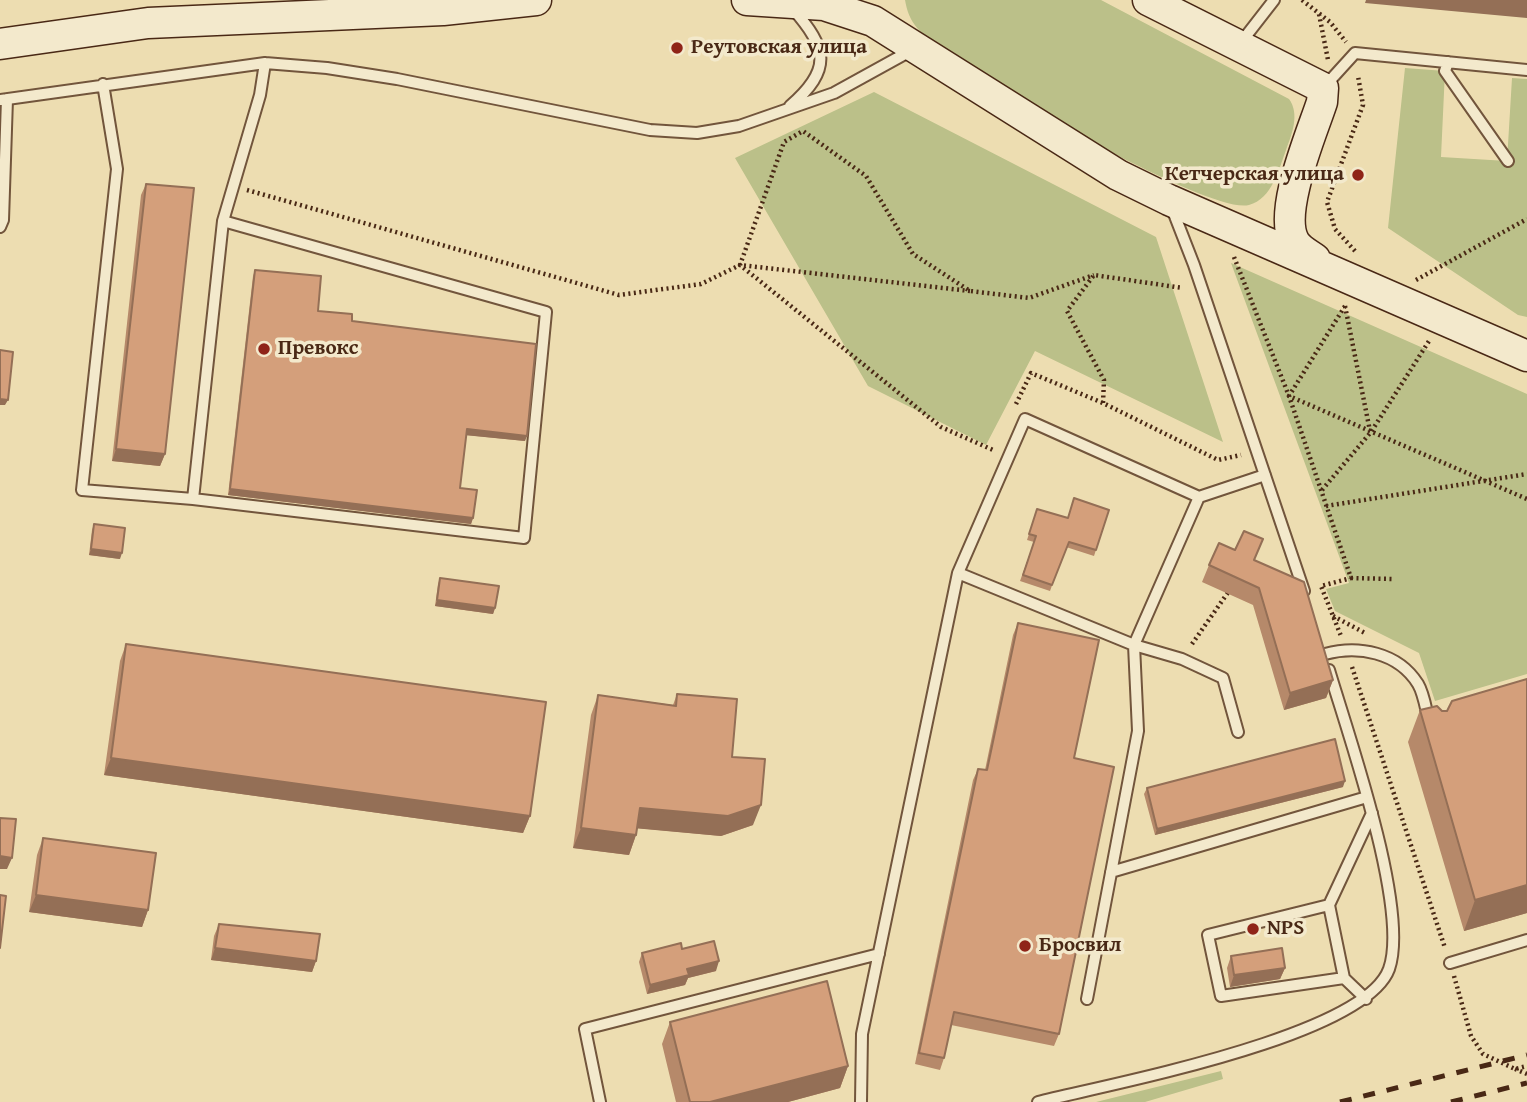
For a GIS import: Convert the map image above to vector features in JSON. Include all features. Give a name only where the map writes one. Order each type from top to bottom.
[{"type":"main road","points":[[0,44],[148,23],[443,10],[536,0]]},
{"type":"main road","points":[[747,0],[807,3],[873,21],[1118,175],[1217,221],[1352,265],[1527,356]]},
{"type":"main road","points":[[1148,0],[1239,45],[1327,83],[1295,187],[1290,216],[1294,241],[1315,259],[1352,265]]},
{"type":"main road","points":[[1217,221],[1244,225],[1266,220],[1285,206],[1295,187]]},
{"type":"lane","points":[[1239,45],[1274,0]]},
{"type":"lane","points":[[785,110],[813,82],[820,64],[820,49],[807,3]]},
{"type":"lane","points":[[0,227],[3,220],[4,100],[264,63],[327,68],[397,79],[600,122],[662,132],[719,130],[834,93],[918,47]]},
{"type":"lane","points":[[1327,83],[1355,53],[1527,69]]},
{"type":"lane","points":[[1448,62],[1445,71],[1508,161]]},
{"type":"lane","points":[[193,499],[223,221],[260,95],[264,63]]},
{"type":"lane","points":[[103,84],[117,169],[82,490],[193,499],[524,538],[547,313],[223,221]]},
{"type":"lane","points":[[1169,200],[1194,265],[1307,602]]},
{"type":"lane","points":[[862,1102],[862,1034],[958,573],[1025,419],[1199,497],[1265,475]]},
{"type":"lane","points":[[1087,999],[1138,732],[1134,645],[1199,497]]},
{"type":"lane","points":[[958,573],[1134,645],[1182,659],[1223,678],[1238,732]]},
{"type":"lane","points":[[1038,1102],[1237,1052],[1304,1030],[1366,999],[1382,983],[1389,969],[1393,934],[1372,813],[1320,641]]},
{"type":"lane","points":[[1325,654],[1346,649],[1389,656],[1418,684],[1433,735]]},
{"type":"lane","points":[[1428,717],[1440,713]]},
{"type":"lane","points":[[1111,872],[1367,797]]},
{"type":"lane","points":[[1366,999],[1344,978],[1329,905],[1372,813]]},
{"type":"lane","points":[[1329,905],[1208,934],[1221,996],[1344,978]]},
{"type":"lane","points":[[1450,963],[1527,940]]},
{"type":"lane","points":[[600,1102],[585,1029],[879,954]]},
{"type":"path","points":[[1302,0],[1330,22],[1355,53],[1363,104],[1327,202],[1335,229],[1352,265]]},
{"type":"path","points":[[1318,13],[1327,83]]},
{"type":"path","points":[[740,265],[784,142],[803,131],[866,176],[913,254],[970,291]]},
{"type":"path","points":[[233,186],[618,295],[701,284],[740,265],[1029,298],[1094,275],[1184,288]]},
{"type":"path","points":[[1416,280],[1527,219]]},
{"type":"path","points":[[1233,257],[1289,396],[1350,578]]},
{"type":"path","points":[[740,265],[941,427],[994,451]]},
{"type":"path","points":[[1403,274],[1428,286]]},
{"type":"path","points":[[1094,275],[1067,311],[1104,380],[1104,403]]},
{"type":"path","points":[[1289,396],[1345,306],[1371,432]]},
{"type":"path","points":[[1321,491],[1371,432],[1429,341]]},
{"type":"path","points":[[1015,406],[1031,373],[1104,403],[1219,460],[1241,454]]},
{"type":"path","points":[[1289,396],[1527,499]]},
{"type":"path","points":[[990,458],[999,439]]},
{"type":"path","points":[[1326,506],[1527,474]]},
{"type":"path","points":[[1395,579],[1350,578],[1321,586],[1346,649],[1477,1045],[1483,1054],[1527,1074]]},
{"type":"path","points":[[1182,659],[1233,583]]},
{"type":"path","points":[[1516,1069],[1527,1066]]},
{"type":"green space","points":[[905,0],[1101,0],[1289,99],[1294,111],[1294,124],[1274,182],[1257,202],[1249,205],[1229,203],[1197,193],[1114,154],[961,66],[918,29],[909,15]]},
{"type":"green space","points":[[1405,68],[1445,71],[1441,157],[1507,161],[1512,78],[1527,79],[1527,317],[1518,315],[1388,228]]},
{"type":"green space","points":[[874,92],[1156,237],[1223,442],[1035,351],[986,445],[868,386],[735,158]]},
{"type":"green space","points":[[1231,263],[1527,394],[1527,674],[1435,701],[1419,653],[1335,611],[1326,589],[1349,583]]},
{"type":"green space","points":[[1221,1071],[1223,1079],[1145,1102],[1096,1102]]},
{"type":"building","points":[[146,184],[194,188],[165,454],[116,449]]},
{"type":"building","points":[[255,270],[321,276],[318,311],[352,314],[352,321],[536,344],[527,436],[467,429],[460,488],[477,490],[473,518],[230,489]]},
{"type":"building","points":[[0,350],[13,352],[8,400],[0,399]]},
{"type":"building","points":[[1074,498],[1109,510],[1096,550],[1069,542],[1052,585],[1023,575],[1036,536],[1029,534],[1037,509],[1068,518]]},
{"type":"building","points":[[94,524],[125,528],[122,553],[91,549]]},
{"type":"building","points":[[1244,531],[1263,539],[1254,560],[1304,582],[1333,680],[1290,693],[1259,588],[1209,565],[1219,543],[1235,550]]},
{"type":"building","points":[[440,578],[499,586],[495,608],[437,600]]},
{"type":"building","points":[[1018,623],[1099,640],[1074,758],[1114,767],[1059,1034],[954,1012],[944,1058],[919,1053],[978,769],[987,770]]},
{"type":"building","points":[[126,644],[546,702],[530,816],[111,758]]},
{"type":"building","points":[[1527,679],[1527,885],[1475,900],[1420,710],[1437,706],[1442,711],[1447,711],[1452,701]]},
{"type":"building","points":[[677,694],[737,699],[732,757],[765,759],[761,805],[728,816],[640,808],[636,835],[581,828],[598,695],[676,706]]},
{"type":"building","points":[[1335,739],[1345,781],[1157,829],[1147,788]]},
{"type":"building","points":[[0,818],[16,819],[12,858],[0,856]]},
{"type":"building","points":[[43,838],[156,853],[148,910],[36,895]]},
{"type":"building","points":[[0,895],[6,896],[0,948]]},
{"type":"building","points":[[219,924],[320,934],[316,961],[215,948]]},
{"type":"building","points":[[714,941],[719,961],[687,969],[689,975],[650,985],[642,953],[681,943],[682,949]]},
{"type":"building","points":[[1282,948],[1285,968],[1234,975],[1231,956]]},
{"type":"building","points":[[827,981],[848,1066],[710,1102],[690,1102],[670,1022]]},
{"type":"railway","points":[[1340,1102],[1527,1055]]},
{"type":"railway","points":[[1451,1102],[1527,1083]]},
{"type":"place","name":"Реутовская улица","points":[[677,48]]},
{"type":"place","name":"Кетчерская улица","points":[[1358,175]]},
{"type":"place","name":"Превокс","points":[[264,349]]},
{"type":"place","name":"NPS","points":[[1253,929]]},
{"type":"place","name":"Бросвил","points":[[1025,946]]}]
